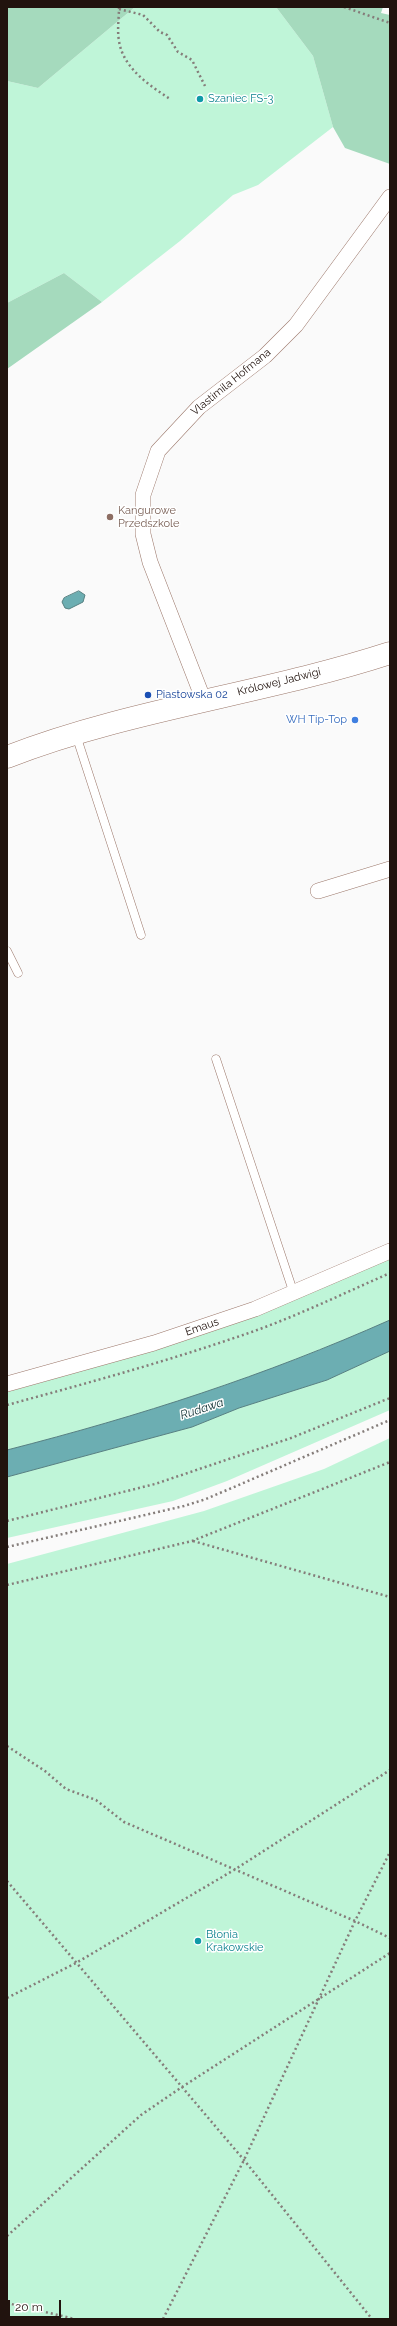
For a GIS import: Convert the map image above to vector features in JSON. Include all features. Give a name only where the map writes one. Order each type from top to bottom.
[{"type":"street","name":"Vlastimila Hofmana","points":[[204,701],[150,562],[143,534],[143,495],[158,451],[199,407],[265,356],[296,325],[390,197]]},
{"type":"street","name":"Królowej Jadwigi","points":[[7,757],[76,734],[390,653]]},
{"type":"street","points":[[318,891],[390,869]]},
{"type":"street","name":"Emaus","points":[[7,1384],[154,1344],[294,1294],[390,1251]]},
{"type":"lane","points":[[76,734],[142,934]]},
{"type":"lane","points":[[7,951],[18,973]]},
{"type":"lane","points":[[216,1059],[294,1294]]},
{"type":"path","points":[[344,7],[390,23]]},
{"type":"path","points":[[170,99],[141,79],[123,57],[119,41],[119,8],[143,15],[160,32],[167,35],[178,52],[192,60],[205,86]]},
{"type":"path","points":[[7,1521],[155,1484],[291,1438],[390,1398]]},
{"type":"path","points":[[7,1547],[192,1504],[390,1420]]},
{"type":"path","points":[[7,1584],[192,1541],[390,1462]]},
{"type":"path","points":[[192,1541],[390,1597]]},
{"type":"path","points":[[7,1746],[45,1771],[66,1789],[96,1800],[124,1822],[355,1921],[390,1938]]},
{"type":"path","points":[[7,1998],[76,1962],[234,1870],[390,1770]]},
{"type":"path","points":[[163,2319],[244,2160],[355,1921],[390,1852]]},
{"type":"path","points":[[7,1881],[244,2160],[372,2319]]},
{"type":"path","points":[[7,2236],[141,2115],[319,1998],[390,1954]]},
{"type":"path","points":[[7,2303],[75,2319]]},
{"type":"green space","points":[[7,7],[135,7],[38,88],[7,81]]},
{"type":"green space","points":[[135,7],[276,7],[313,56],[333,127],[258,185],[233,195],[180,241],[102,302],[64,273],[7,303],[7,81],[38,88]]},
{"type":"green space","points":[[276,7],[383,7],[381,13],[390,15],[390,164],[345,148],[333,127],[313,56]]},
{"type":"green space","points":[[64,273],[102,302],[7,369],[7,303]]},
{"type":"green space","points":[[390,1258],[390,1320],[249,1377],[153,1409],[7,1450],[7,1392],[131,1357]]},
{"type":"green space","points":[[390,1351],[390,1410],[227,1481],[173,1501],[7,1538],[7,1477],[192,1427],[239,1408],[327,1380]]},
{"type":"green space","name":"Błonia Krakowskie","points":[[390,1438],[390,2319],[7,2319],[7,1564],[204,1511],[324,1469]]},
{"type":"water","points":[[79,591],[85,595],[83,602],[69,609],[65,608],[62,602],[64,598]]},
{"type":"water","name":"Rudawa","points":[[390,1320],[390,1351],[327,1380],[239,1408],[192,1427],[7,1477],[7,1450],[153,1409],[249,1377]]},
{"type":"place","name":"Szaniec FS-3","points":[[200,99]]},
{"type":"place","name":"Kangurowe Przedszkole","points":[[110,517]]},
{"type":"place","name":"Piastowska 02","points":[[148,695]]},
{"type":"place","name":"WH Tip-Top","points":[[355,720]]},
{"type":"place","name":"Błonia Krakowskie","points":[[198,1941]]}]
